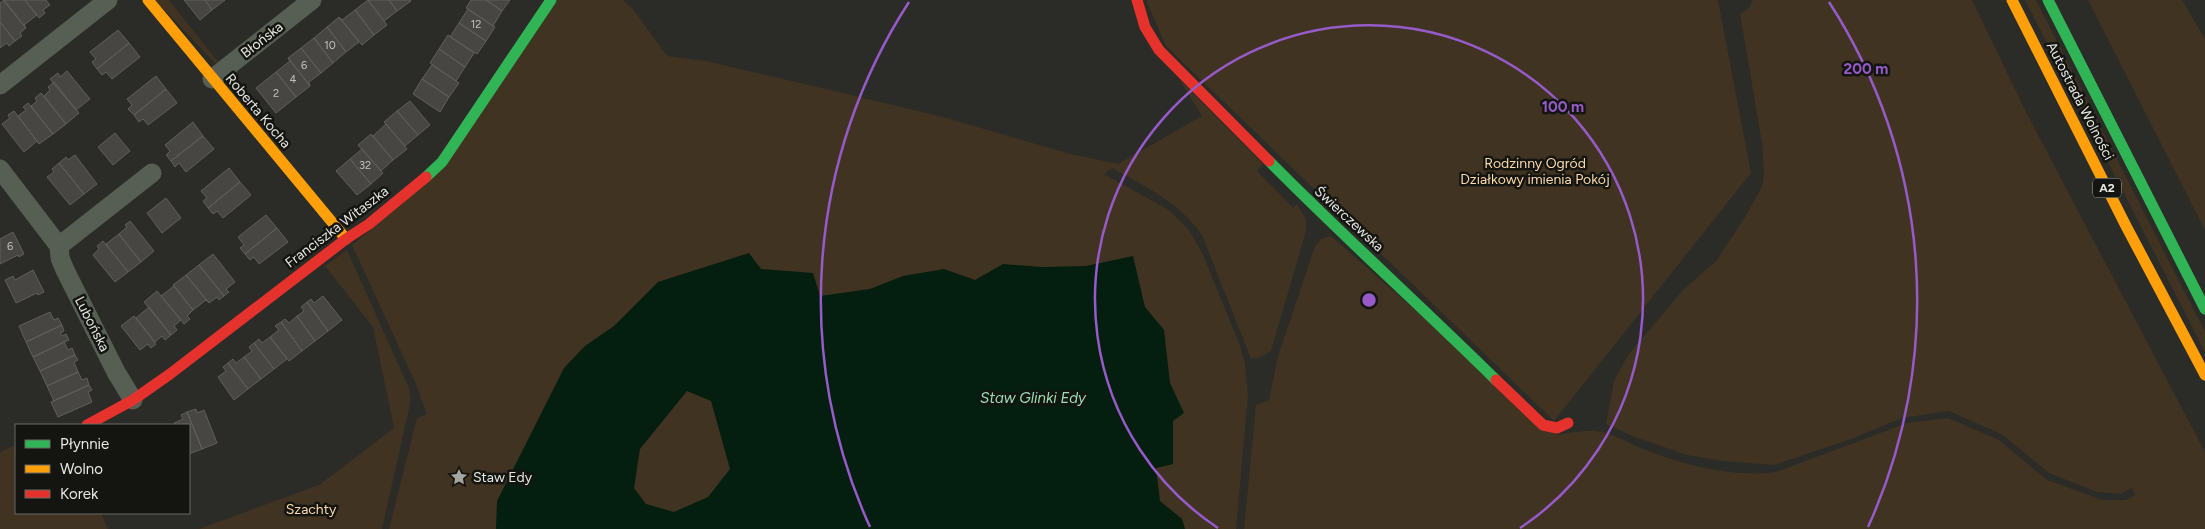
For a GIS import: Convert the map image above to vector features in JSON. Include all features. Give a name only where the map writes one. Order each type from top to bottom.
[{"type":"main road","name":"Roberta Kocha","points":[[148,0],[346,239]]},
{"type":"main road","name":"Franciszka Witaszka","points":[[89,424],[133,400],[346,239],[369,224],[424,179],[442,162],[551,0]]},
{"type":"main road","name":"Świerczewska","points":[[1138,0],[1145,27],[1159,50],[1322,215],[1434,319],[1539,423],[1546,428],[1554,429],[1561,428],[1568,423]]},
{"type":"main road","name":"Autostrada Wolności","points":[[2012,0],[2205,375]]},
{"type":"main road","name":"Autostrada Wolności","points":[[2048,0],[2205,309]]},
{"type":"street","points":[[0,85],[108,0]]},
{"type":"street","name":"Błońska","points":[[212,79],[312,0]]},
{"type":"street","name":"Lubońska","points":[[0,170],[59,246],[60,258],[65,270],[116,372],[133,400]]},
{"type":"street","points":[[59,246],[152,172]]},
{"type":"green space","points":[[155,0],[169,0],[218,62],[215,63]]},
{"type":"green space","points":[[558,0],[623,0],[633,9],[667,56],[706,61],[939,116],[1071,154],[1118,164],[1202,116],[1179,79],[1263,164],[1257,171],[1293,208],[1297,204],[1306,220],[1306,231],[1271,351],[1261,357],[1251,359],[1202,235],[1183,214],[1162,197],[1112,168],[1104,174],[1169,210],[1189,230],[1203,255],[1239,343],[1245,363],[1248,396],[1236,529],[389,529],[417,418],[427,414],[415,382],[352,245],[403,203]]},
{"type":"green space","name":"Rodzinny Ogród Działkowy imienia Pokój","points":[[1146,0],[1718,0],[1751,173],[1554,421],[1166,46]]},
{"type":"green space","points":[[1753,0],[1972,0],[2028,116],[2205,452],[2205,529],[1244,529],[1256,405],[1269,400],[1278,356],[1315,246],[1321,239],[1331,236],[1557,435],[1586,431],[1601,432],[1677,461],[1726,472],[1759,473],[1776,472],[1907,423],[1948,418],[1999,440],[2047,480],[2103,500],[2125,500],[2135,495],[2132,488],[2121,494],[2097,492],[2049,473],[2003,435],[1949,411],[1902,418],[1851,439],[1774,465],[1723,461],[1687,455],[1635,437],[1606,424],[1614,381],[1628,355],[1683,290],[1716,261],[1745,217],[1762,186],[1764,172],[1762,143],[1740,14],[1749,8]]},
{"type":"green space","points":[[2025,0],[2036,0],[2205,332],[2205,352]]},
{"type":"green space","points":[[2088,0],[2182,0],[2205,39],[2205,230]]},
{"type":"green space","name":"Szachty","points":[[347,250],[409,388],[411,400],[382,529],[199,529],[319,485],[394,428],[373,327],[325,266]]},
{"type":"green space","points":[[15,445],[15,514],[101,514],[108,529],[0,529],[0,452]]},
{"type":"water","name":"Staw Glinki Edy","points":[[749,253],[761,269],[813,273],[820,296],[870,289],[903,276],[944,269],[975,280],[1003,264],[1043,267],[1086,266],[1133,256],[1145,307],[1164,330],[1170,383],[1184,413],[1173,421],[1173,464],[1156,468],[1160,501],[1182,519],[1185,529],[496,529],[497,501],[564,368],[585,346],[614,326],[658,282]],"holes":[[[687,391],[711,401],[730,469],[708,497],[674,512],[646,504],[634,488],[640,449]]]},
{"type":"building","points":[[3,0],[25,0],[37,15],[24,25],[26,28]]},
{"type":"building","points":[[4,0],[26,28],[20,33],[22,36],[15,41],[0,22],[0,3]]},
{"type":"building","points":[[25,0],[46,0],[50,5],[43,10],[45,13],[39,18]]},
{"type":"building","points":[[184,0],[205,0],[212,10],[200,20]]},
{"type":"building","points":[[205,0],[225,0],[212,10]]},
{"type":"building","points":[[368,0],[387,25],[374,35],[355,10]]},
{"type":"building","points":[[368,0],[389,0],[397,11],[384,21]]},
{"type":"building","points":[[389,0],[410,0],[411,1],[397,11]]},
{"type":"building","points":[[471,0],[486,0],[502,11],[493,26],[466,8]]},
{"type":"building","points":[[486,0],[510,0],[502,11]]},
{"type":"building","points":[[468,9],[495,27],[486,41],[459,23]]},
{"type":"building","points":[[355,10],[374,35],[362,45],[339,17],[342,20]]},
{"type":"building","points":[[339,17],[359,42],[346,52],[327,27]]},
{"type":"building","points":[[0,22],[15,41],[9,46],[7,43],[0,48]]},
{"type":"building","points":[[459,23],[486,41],[477,54],[450,37]]},
{"type":"building","points":[[327,27],[346,52],[333,63],[314,38]]},
{"type":"building","points":[[118,30],[129,43],[97,69],[92,62],[96,59],[90,52]]},
{"type":"building","points":[[448,35],[474,53],[465,67],[439,49]]},
{"type":"building","points":[[314,38],[333,63],[321,73],[301,48]]},
{"type":"building","points":[[129,43],[140,57],[112,79],[106,72],[102,75],[97,69]]},
{"type":"building","points":[[301,48],[321,73],[309,82],[310,86],[288,58]]},
{"type":"building","points":[[439,49],[465,67],[456,81],[430,63]]},
{"type":"building","points":[[288,58],[310,86],[296,97],[276,72],[290,61]]},
{"type":"building","points":[[432,65],[459,83],[449,97],[422,79]]},
{"type":"building","points":[[67,71],[90,99],[76,110],[50,79],[58,73],[60,77]]},
{"type":"building","points":[[276,72],[296,97],[276,113],[256,88]]},
{"type":"building","points":[[156,76],[166,89],[134,115],[128,109],[132,105],[127,99]]},
{"type":"building","points":[[422,79],[449,97],[440,112],[413,94]]},
{"type":"building","points":[[54,82],[79,113],[66,124],[44,96],[50,90],[48,87]]},
{"type":"building","points":[[166,89],[177,103],[148,125],[143,119],[139,122],[134,115]]},
{"type":"building","points":[[41,93],[66,124],[53,134],[31,106],[37,101],[35,98]]},
{"type":"building","points":[[410,101],[430,125],[418,135],[397,111]]},
{"type":"building","points":[[28,103],[53,134],[39,144],[18,116],[26,110],[23,107]]},
{"type":"building","points":[[14,111],[37,141],[24,152],[2,124],[10,118],[8,115]]},
{"type":"building","points":[[397,111],[418,135],[405,146],[384,122]]},
{"type":"building","points":[[193,122],[203,136],[171,161],[166,155],[170,151],[165,145]]},
{"type":"building","points":[[386,124],[407,149],[393,160],[373,136]]},
{"type":"building","points":[[115,133],[130,151],[113,165],[98,147]]},
{"type":"building","points":[[371,134],[393,160],[381,171],[358,145]]},
{"type":"building","points":[[203,136],[214,149],[186,172],[179,163],[175,167],[171,161]]},
{"type":"building","points":[[362,149],[383,173],[371,184],[350,159]]},
{"type":"building","points":[[75,155],[97,184],[84,194],[59,163],[66,157],[68,160]]},
{"type":"building","points":[[350,159],[371,184],[357,195],[336,171]]},
{"type":"building","points":[[59,163],[84,194],[70,205],[47,177],[54,172],[52,169]]},
{"type":"building","points":[[229,168],[240,182],[208,208],[203,201],[207,198],[201,191]]},
{"type":"building","points":[[240,182],[251,195],[223,218],[217,211],[213,214],[208,208]]},
{"type":"building","points":[[166,198],[181,218],[162,233],[147,213]]},
{"type":"building","points":[[266,215],[277,228],[245,254],[240,248],[244,245],[238,237]]},
{"type":"building","points":[[130,221],[154,251],[141,262],[119,234],[127,227],[125,225]]},
{"type":"building","points":[[277,228],[288,242],[259,264],[254,257],[250,260],[245,254]]},
{"type":"building","points":[[13,232],[24,254],[0,264],[0,239]]},
{"type":"building","points":[[119,234],[141,262],[128,272],[106,244]]},
{"type":"building","points":[[103,241],[128,272],[115,282],[93,255],[99,249],[97,246]]},
{"type":"building","points":[[213,254],[235,282],[226,289],[229,292],[224,296],[199,265]]},
{"type":"building","points":[[199,265],[224,296],[219,300],[217,297],[209,303],[186,275]]},
{"type":"building","points":[[33,270],[44,292],[38,295],[37,293],[16,303],[5,280],[13,276],[15,280]]},
{"type":"building","points":[[186,275],[209,303],[206,300],[193,310],[173,285]]},
{"type":"building","points":[[174,286],[193,310],[187,316],[190,319],[184,324],[161,296]]},
{"type":"building","points":[[157,291],[181,320],[174,326],[177,330],[171,335],[144,302]]},
{"type":"building","points":[[323,296],[342,320],[328,331],[307,302],[311,299],[314,303]]},
{"type":"building","points":[[307,302],[328,331],[315,341],[297,316],[304,311],[301,307]]},
{"type":"building","points":[[149,307],[171,335],[165,340],[162,336],[155,342],[136,318]]},
{"type":"building","points":[[50,312],[54,320],[58,318],[62,325],[26,342],[19,326]]},
{"type":"building","points":[[134,316],[156,344],[151,348],[148,344],[140,350],[121,326]]},
{"type":"building","points":[[297,316],[315,341],[302,351],[281,322],[285,319],[289,323]]},
{"type":"building","points":[[281,322],[302,351],[289,361],[270,337],[279,330],[275,326]]},
{"type":"building","points":[[62,325],[64,331],[60,333],[62,336],[66,334],[69,340],[33,357],[26,342]]},
{"type":"building","points":[[270,337],[287,359],[274,369],[254,343],[259,339],[262,343]]},
{"type":"building","points":[[64,342],[68,350],[72,348],[75,355],[40,371],[33,357]]},
{"type":"building","points":[[254,343],[274,369],[261,379],[244,357],[252,351],[249,347]]},
{"type":"building","points":[[75,355],[78,360],[74,362],[78,372],[47,386],[40,371]]},
{"type":"building","points":[[244,357],[261,379],[248,389],[228,363],[233,359],[236,363]]},
{"type":"building","points":[[228,363],[248,389],[234,400],[218,377],[226,371],[223,367]]},
{"type":"building","points":[[78,372],[82,380],[87,378],[89,385],[54,401],[47,386]]},
{"type":"building","points":[[89,385],[92,390],[88,392],[92,402],[58,417],[51,402]]},
{"type":"building","points":[[196,409],[197,413],[204,410],[217,443],[202,449],[187,412]]},
{"type":"building","points":[[187,412],[202,449],[190,454],[190,424],[174,423],[183,419],[181,415]]},
{"type":"traffic: fast","points":[[426,177],[442,162],[551,0]]},
{"type":"traffic: fast","points":[[2048,0],[2205,309]]},
{"type":"traffic: fast","points":[[1269,161],[1496,380]]},
{"type":"traffic: slow","points":[[148,0],[346,239]]},
{"type":"traffic: slow","points":[[2012,0],[2126,226],[2205,375]]},
{"type":"traffic: jam","points":[[1137,0],[1145,27],[1159,50],[1269,161]]},
{"type":"traffic: jam","points":[[89,424],[133,400],[170,374],[346,239],[369,224],[426,177]]},
{"type":"traffic: jam","points":[[1496,380],[1543,425],[1557,428],[1568,423]]},
{"type":"place","name":"Staw Edy","points":[[459,477]]}]
